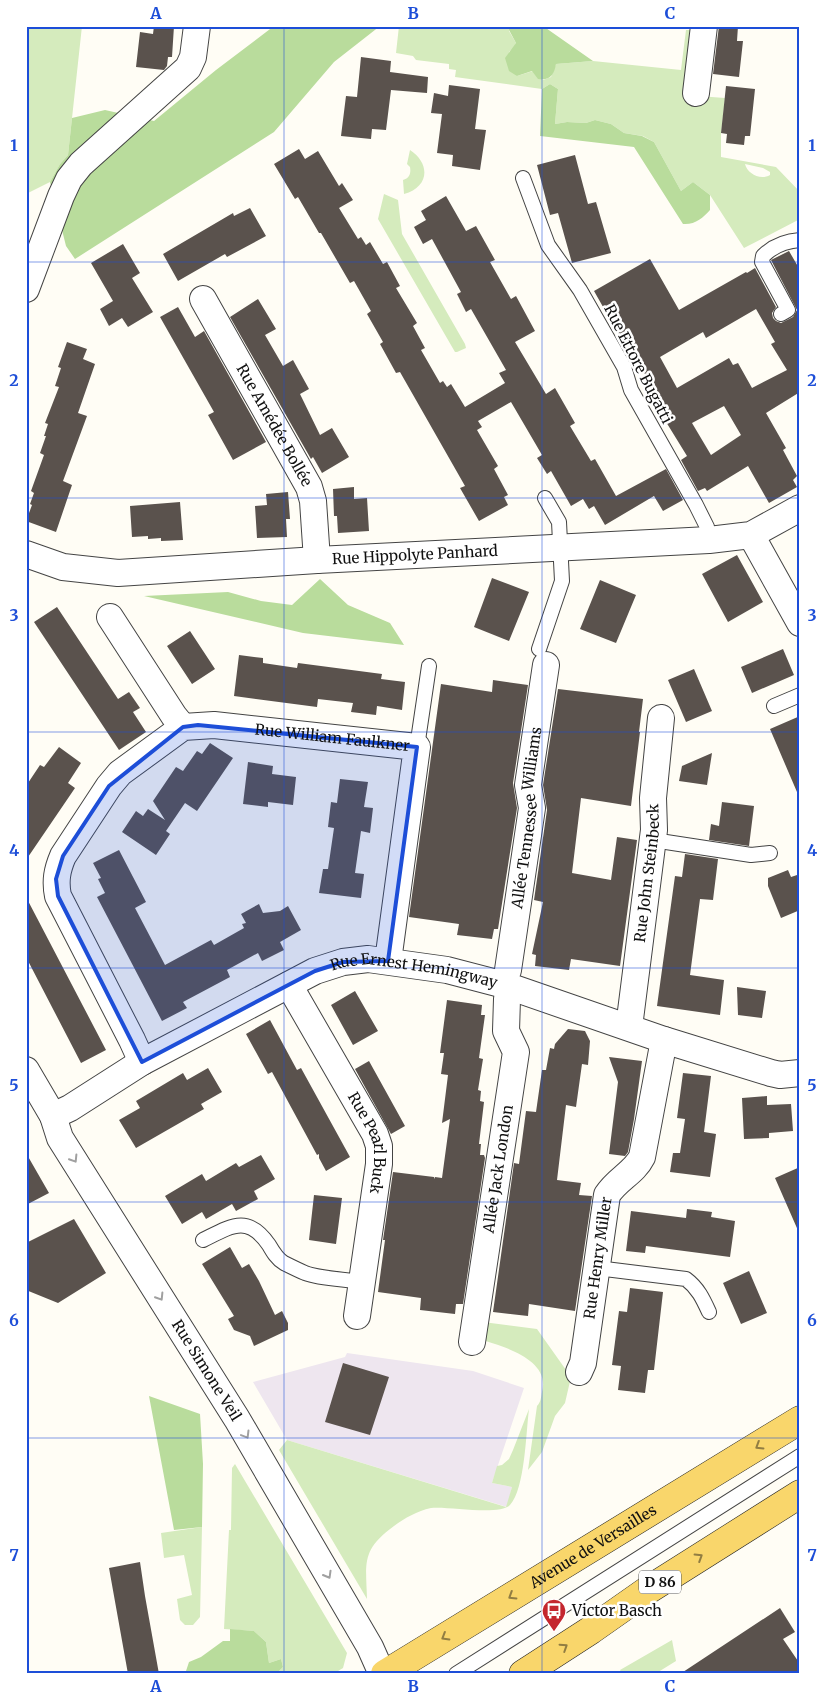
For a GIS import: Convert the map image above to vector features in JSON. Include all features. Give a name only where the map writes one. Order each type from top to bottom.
[{"type":"main road","name":"Avenue de Versailles","points":[[384,1674],[800,1420]]},
{"type":"main road","name":"D 86","points":[[523,1674],[648,1590],[800,1494]]},
{"type":"street","points":[[26,289],[69,179],[81,164],[188,68],[193,57],[197,26]]},
{"type":"street","points":[[696,94],[704,26]]},
{"type":"street","name":"Rue Amédée Bollée","points":[[203,299],[309,487],[313,501],[317,560]]},
{"type":"street","name":"Rue Hippolyte Panhard","points":[[26,554],[63,568],[118,573],[317,560],[709,540],[751,535],[800,508]]},
{"type":"street","points":[[751,535],[800,623]]},
{"type":"street","points":[[110,617],[183,727],[120,773],[109,786],[64,856],[58,868],[56,879],[58,896],[142,1062]]},
{"type":"street","name":"Allée Tennessee Williams","points":[[508,970],[532,808],[528,786],[543,657]]},
{"type":"street","name":"Rue John Steinbeck","points":[[629,1027],[653,840],[653,798],[661,718]]},
{"type":"street","name":"Rue William Faulkner","points":[[183,727],[214,725],[417,747],[388,961]]},
{"type":"street","name":"Rue Ernest Hemingway","points":[[53,1116],[70,1108],[142,1062],[315,972],[343,962],[368,959],[447,970],[508,986],[664,1040],[771,1073],[780,1075],[800,1073]]},
{"type":"street","name":"Rue Pearl Buck","points":[[289,985],[379,1146],[357,1316]]},
{"type":"street","name":"Allée Jack London","points":[[472,1342],[516,1052],[506,1031],[507,999]]},
{"type":"street","name":"Rue Henry Miller","points":[[578,1372],[583,1362],[607,1195],[612,1186],[633,1171],[642,1157],[664,1040]]},
{"type":"street","name":"Rue Simone Veil","points":[[26,1070],[53,1116],[60,1138],[262,1462],[384,1674]]},
{"type":"lane","name":"Rue Ettore Bugatti","points":[[523,178],[548,245],[580,290],[624,367],[631,390],[696,505],[706,527],[709,540]]},
{"type":"lane","points":[[781,314],[788,310],[762,262],[763,256],[778,246],[790,241],[800,240]]},
{"type":"lane","points":[[543,657],[562,581],[559,522],[545,498]]},
{"type":"lane","points":[[417,747],[429,666]]},
{"type":"lane","points":[[774,706],[800,695]]},
{"type":"lane","points":[[653,840],[752,855],[770,854]]},
{"type":"lane","points":[[203,1240],[230,1226],[249,1226],[262,1236],[282,1262],[305,1273],[362,1282]]},
{"type":"lane","points":[[597,1268],[686,1279],[694,1285],[701,1295],[709,1312]]},
{"type":"lane","points":[[456,1674],[800,1456]]},
{"type":"highlighted area","points":[[198,725],[417,747],[388,961],[343,962],[315,971],[142,1062],[58,896],[56,879],[63,856],[109,786],[183,727]]},
{"type":"shaded area","points":[[347,1353],[473,1371],[524,1388],[492,1483],[512,1487],[507,1507],[287,1440],[253,1382],[345,1357]]},
{"type":"green space","points":[[26,26],[82,26],[68,155],[60,164],[50,182],[26,194]]},
{"type":"green space","points":[[274,26],[380,26],[334,62],[274,132],[75,259],[66,246],[50,182],[60,164],[68,155],[72,118],[105,110],[154,121],[216,70]]},
{"type":"green space","points":[[399,26],[509,26],[509,31],[516,43],[509,52],[517,76],[533,71],[543,80],[551,77],[556,64],[593,61],[681,70],[686,30],[692,30],[685,95],[725,98],[721,133],[721,157],[776,167],[800,192],[800,219],[744,248],[710,195],[693,182],[681,191],[654,142],[643,136],[624,133],[611,124],[595,120],[586,123],[567,122],[555,124],[558,89],[550,84],[542,89],[455,77],[456,70],[449,69],[449,64],[416,60],[413,56],[396,53]],"holes":[[[745,164],[763,168],[770,172],[770,175],[758,177],[751,173]]]},
{"type":"green space","points":[[509,26],[543,26],[593,61],[556,64],[553,74],[546,79],[538,79],[532,71],[517,76],[509,71],[505,58],[516,43],[509,30]]},
{"type":"green space","points":[[550,84],[558,89],[555,124],[567,122],[586,123],[595,120],[611,124],[624,133],[642,136],[654,142],[681,191],[693,182],[710,195],[710,210],[698,220],[683,224],[634,147],[540,136],[542,89]]},
{"type":"green space","points":[[410,150],[421,162],[424,168],[424,175],[418,186],[404,194],[403,180],[409,177],[410,173],[410,167],[407,164]]},
{"type":"green space","points":[[384,194],[398,200],[402,234],[466,348],[455,352],[378,219]]},
{"type":"green space","points":[[320,579],[348,605],[390,623],[404,645],[303,633],[144,596],[228,592],[261,601],[292,605]]},
{"type":"green space","points":[[483,1322],[537,1329],[571,1377],[565,1403],[555,1416],[542,1452],[528,1470],[537,1406],[541,1399],[543,1381],[539,1371],[522,1356],[511,1350],[479,1339]]},
{"type":"green space","points":[[149,1396],[200,1414],[203,1464],[202,1527],[174,1530]]},
{"type":"green space","points":[[529,1409],[522,1474],[515,1497],[510,1505],[506,1507],[512,1487],[492,1483],[497,1466],[502,1465],[509,1459]]},
{"type":"green space","points":[[287,1440],[506,1507],[495,1510],[431,1508],[402,1520],[383,1535],[371,1550],[366,1566],[367,1599],[279,1450]]},
{"type":"green space","points":[[235,1464],[347,1653],[343,1668],[333,1674],[276,1674],[283,1667],[281,1659],[269,1663],[266,1642],[254,1631],[224,1629],[229,1530],[231,1530],[232,1468]]},
{"type":"green space","points":[[202,1527],[200,1617],[193,1625],[185,1625],[180,1620],[177,1599],[192,1595],[184,1555],[164,1558],[161,1533]]},
{"type":"green space","points":[[230,1629],[254,1631],[266,1642],[269,1663],[281,1659],[283,1667],[276,1674],[185,1674],[189,1662],[201,1657],[223,1641],[230,1641]]},
{"type":"green space","points":[[672,1640],[676,1661],[655,1674],[622,1674],[620,1670]]},
{"type":"building","points":[[154,26],[174,26],[172,57],[168,57],[167,66],[164,70],[136,67],[140,32],[153,34]]},
{"type":"building","points":[[719,26],[738,26],[737,41],[743,41],[739,77],[713,74]]},
{"type":"building","points":[[361,57],[391,61],[390,72],[428,77],[427,93],[391,90],[386,130],[372,129],[371,139],[341,136],[346,96],[357,97]]},
{"type":"building","points":[[449,85],[480,89],[475,129],[486,130],[480,170],[452,166],[453,155],[437,153],[442,114],[431,113],[434,93],[448,96]]},
{"type":"building","points":[[726,86],[755,89],[750,136],[745,136],[744,145],[726,143],[727,134],[721,133]]},
{"type":"building","points":[[299,149],[305,159],[318,151],[339,186],[342,183],[353,200],[339,208],[358,239],[361,237],[366,245],[370,242],[383,264],[387,262],[400,286],[396,288],[417,323],[413,326],[425,348],[421,350],[440,383],[443,381],[447,387],[451,384],[465,407],[505,383],[499,373],[506,370],[471,309],[466,312],[457,294],[461,292],[432,239],[423,244],[414,227],[426,220],[421,211],[446,196],[466,231],[476,226],[495,260],[490,262],[511,299],[516,296],[535,331],[515,342],[546,394],[555,388],[575,423],[570,426],[591,461],[595,459],[616,496],[666,469],[683,500],[663,511],[654,496],[605,525],[594,506],[589,509],[583,499],[571,506],[551,471],[547,474],[537,458],[542,455],[511,402],[478,421],[482,427],[477,430],[498,466],[494,469],[508,495],[504,497],[508,505],[479,521],[460,488],[465,486],[400,372],[396,373],[380,344],[383,342],[367,314],[371,311],[354,281],[350,283],[321,233],[319,233],[298,197],[295,199],[274,164]]},
{"type":"building","points":[[575,155],[588,204],[596,202],[611,253],[572,263],[558,213],[550,215],[537,165]]},
{"type":"building","points":[[250,208],[266,236],[227,257],[225,254],[178,281],[163,254],[233,213],[234,216]]},
{"type":"building","points":[[123,244],[140,273],[132,278],[153,312],[128,327],[122,318],[109,326],[100,309],[113,301],[91,263]]},
{"type":"building","points":[[789,251],[800,270],[800,392],[766,413],[786,448],[783,450],[797,476],[793,480],[797,487],[769,503],[748,466],[707,491],[705,488],[698,491],[681,460],[687,456],[663,417],[668,413],[639,364],[636,365],[594,291],[650,259],[679,310],[755,268],[776,307],[772,313],[773,318],[781,323],[793,317],[797,310],[771,260]],"holes":[[[756,309],[775,342],[771,344],[787,370],[752,388],[738,363],[733,365],[729,358],[677,388],[660,357],[703,332],[706,338]],[[724,406],[741,435],[711,455],[692,423]]]},
{"type":"building","points":[[258,299],[276,329],[265,335],[283,366],[293,360],[309,389],[300,394],[320,435],[332,428],[349,457],[322,473],[313,457],[311,459],[230,317]]},
{"type":"building","points":[[178,307],[195,337],[204,331],[266,442],[233,460],[208,415],[214,412],[160,317]]},
{"type":"building","points":[[67,342],[87,349],[83,359],[95,364],[78,413],[87,416],[63,481],[72,485],[56,532],[26,521],[34,493],[31,491],[44,455],[40,453],[48,424],[45,423],[59,387],[55,386],[61,368],[58,367]]},
{"type":"building","points":[[354,487],[354,499],[367,498],[369,531],[338,533],[337,516],[334,516],[333,489]]},
{"type":"building","points":[[288,492],[290,519],[286,519],[287,537],[257,538],[255,506],[267,505],[266,494]]},
{"type":"building","points":[[180,502],[183,540],[161,541],[161,538],[148,539],[148,536],[132,537],[130,506]]},
{"type":"building","points":[[737,555],[763,602],[728,622],[702,574]]},
{"type":"building","points":[[492,578],[529,592],[509,641],[474,627]]},
{"type":"building","points":[[600,580],[636,595],[616,643],[580,629]]},
{"type":"building","points":[[57,607],[118,699],[129,692],[140,708],[133,712],[146,732],[119,750],[34,622]]},
{"type":"building","points":[[190,631],[215,669],[192,684],[167,646]]},
{"type":"building","points":[[783,649],[794,675],[752,693],[741,667]]},
{"type":"building","points":[[239,655],[263,658],[263,663],[297,668],[298,663],[382,674],[381,679],[405,682],[402,710],[377,706],[376,715],[351,712],[353,703],[318,699],[317,707],[234,696]]},
{"type":"building","points":[[694,669],[712,711],[686,722],[668,680]]},
{"type":"building","points":[[493,680],[528,685],[513,783],[517,808],[498,929],[494,929],[492,939],[457,935],[459,924],[409,917],[441,684],[492,692]]},
{"type":"building","points":[[558,689],[643,699],[631,806],[581,798],[572,873],[611,880],[617,837],[637,840],[620,966],[571,959],[569,970],[535,966],[536,955],[532,954],[543,902],[534,900],[547,810],[543,785]]},
{"type":"building","points":[[800,716],[800,799],[770,729]]},
{"type":"building","points":[[210,743],[233,758],[197,811],[185,803],[166,831],[170,834],[156,855],[122,832],[136,811],[143,816],[148,809],[165,820],[153,801],[176,767],[183,771],[197,751],[202,754]]},
{"type":"building","points":[[59,747],[81,763],[68,783],[75,788],[26,860],[26,786],[40,765],[44,767]]},
{"type":"building","points":[[712,753],[707,785],[679,781],[682,766]]},
{"type":"building","points":[[248,762],[273,766],[272,774],[296,777],[293,805],[268,802],[268,807],[243,804]]},
{"type":"building","points":[[340,779],[368,782],[364,807],[373,808],[370,833],[361,831],[355,873],[364,874],[361,898],[319,893],[323,869],[328,869],[334,828],[328,827],[331,802],[337,803]]},
{"type":"building","points":[[722,802],[754,806],[749,846],[709,840],[711,824],[719,826]]},
{"type":"building","points":[[119,850],[146,902],[135,908],[165,965],[211,940],[214,945],[244,928],[242,924],[246,923],[241,914],[259,904],[263,913],[280,911],[288,906],[301,930],[280,942],[284,950],[262,961],[258,953],[227,970],[230,977],[183,1002],[187,1008],[162,1021],[97,897],[105,893],[98,879],[101,878],[93,863]]},
{"type":"building","points":[[685,854],[718,859],[713,900],[700,899],[690,975],[724,980],[720,1015],[657,1006],[675,876],[682,877]]},
{"type":"building","points":[[788,870],[791,877],[800,874],[800,910],[781,918],[768,886],[768,878]]},
{"type":"building","points":[[26,897],[106,1050],[81,1063],[26,957]]},
{"type":"building","points":[[737,987],[766,991],[762,1018],[738,1015]]},
{"type":"building","points":[[355,991],[378,1031],[353,1045],[331,1005]]},
{"type":"building","points":[[447,1000],[482,1005],[481,1015],[485,1015],[479,1058],[483,1059],[478,1090],[481,1091],[480,1101],[484,1102],[479,1144],[481,1144],[480,1155],[484,1155],[485,1158],[463,1304],[456,1304],[455,1314],[420,1310],[421,1298],[378,1292],[393,1172],[434,1177],[435,1179],[435,1177],[442,1178],[450,1119],[442,1123],[448,1075],[441,1074],[444,1053],[440,1053]]},
{"type":"building","points":[[270,1020],[297,1070],[301,1068],[350,1157],[326,1171],[319,1158],[319,1154],[317,1155],[272,1072],[268,1074],[246,1034]]},
{"type":"building","points":[[568,1029],[585,1031],[590,1041],[588,1065],[582,1064],[576,1107],[566,1105],[557,1180],[581,1183],[579,1195],[592,1196],[575,1311],[529,1304],[528,1316],[493,1312],[514,1163],[519,1164],[526,1111],[536,1112],[542,1070],[546,1070],[550,1048],[554,1049],[555,1044]]},
{"type":"building","points":[[609,1057],[642,1061],[634,1119],[628,1152],[625,1156],[609,1154],[618,1082]]},
{"type":"building","points":[[369,1061],[405,1126],[391,1134],[355,1069]]},
{"type":"building","points":[[208,1068],[222,1092],[201,1104],[204,1109],[136,1148],[119,1120],[140,1108],[136,1101],[183,1073],[187,1080]]},
{"type":"building","points":[[683,1073],[711,1076],[704,1132],[716,1134],[710,1177],[670,1172],[673,1153],[680,1153],[685,1119],[677,1118]]},
{"type":"building","points":[[767,1096],[767,1105],[791,1104],[793,1131],[769,1133],[769,1138],[744,1139],[742,1098]]},
{"type":"building","points":[[26,1153],[49,1193],[26,1205]]},
{"type":"building","points":[[261,1155],[275,1179],[254,1191],[258,1199],[236,1211],[232,1204],[206,1219],[202,1212],[182,1224],[165,1196],[202,1174],[206,1181],[236,1163],[239,1167]]},
{"type":"building","points":[[800,1167],[800,1235],[775,1178]]},
{"type":"building","points":[[314,1195],[342,1198],[336,1244],[309,1240]]},
{"type":"building","points":[[687,1209],[712,1212],[711,1217],[735,1221],[730,1257],[646,1246],[645,1253],[626,1251],[631,1211],[686,1218]]},
{"type":"building","points":[[74,1219],[106,1273],[58,1303],[26,1290],[26,1243]]},
{"type":"building","points":[[230,1247],[242,1268],[249,1264],[275,1315],[282,1311],[288,1323],[288,1330],[254,1346],[250,1336],[234,1330],[228,1319],[234,1316],[202,1264]]},
{"type":"building","points":[[749,1271],[767,1313],[741,1324],[723,1283]]},
{"type":"building","points":[[630,1288],[663,1292],[654,1370],[648,1370],[645,1393],[618,1390],[621,1366],[612,1365],[619,1311],[627,1312]]},
{"type":"building","points":[[343,1363],[389,1377],[370,1435],[325,1422]]},
{"type":"building","points":[[140,1562],[159,1674],[128,1674],[109,1568]]},
{"type":"building","points":[[780,1608],[795,1632],[783,1639],[800,1664],[800,1674],[680,1674]]},
{"type":"place","name":"Victor Basch","points":[[554,1632]]}]
